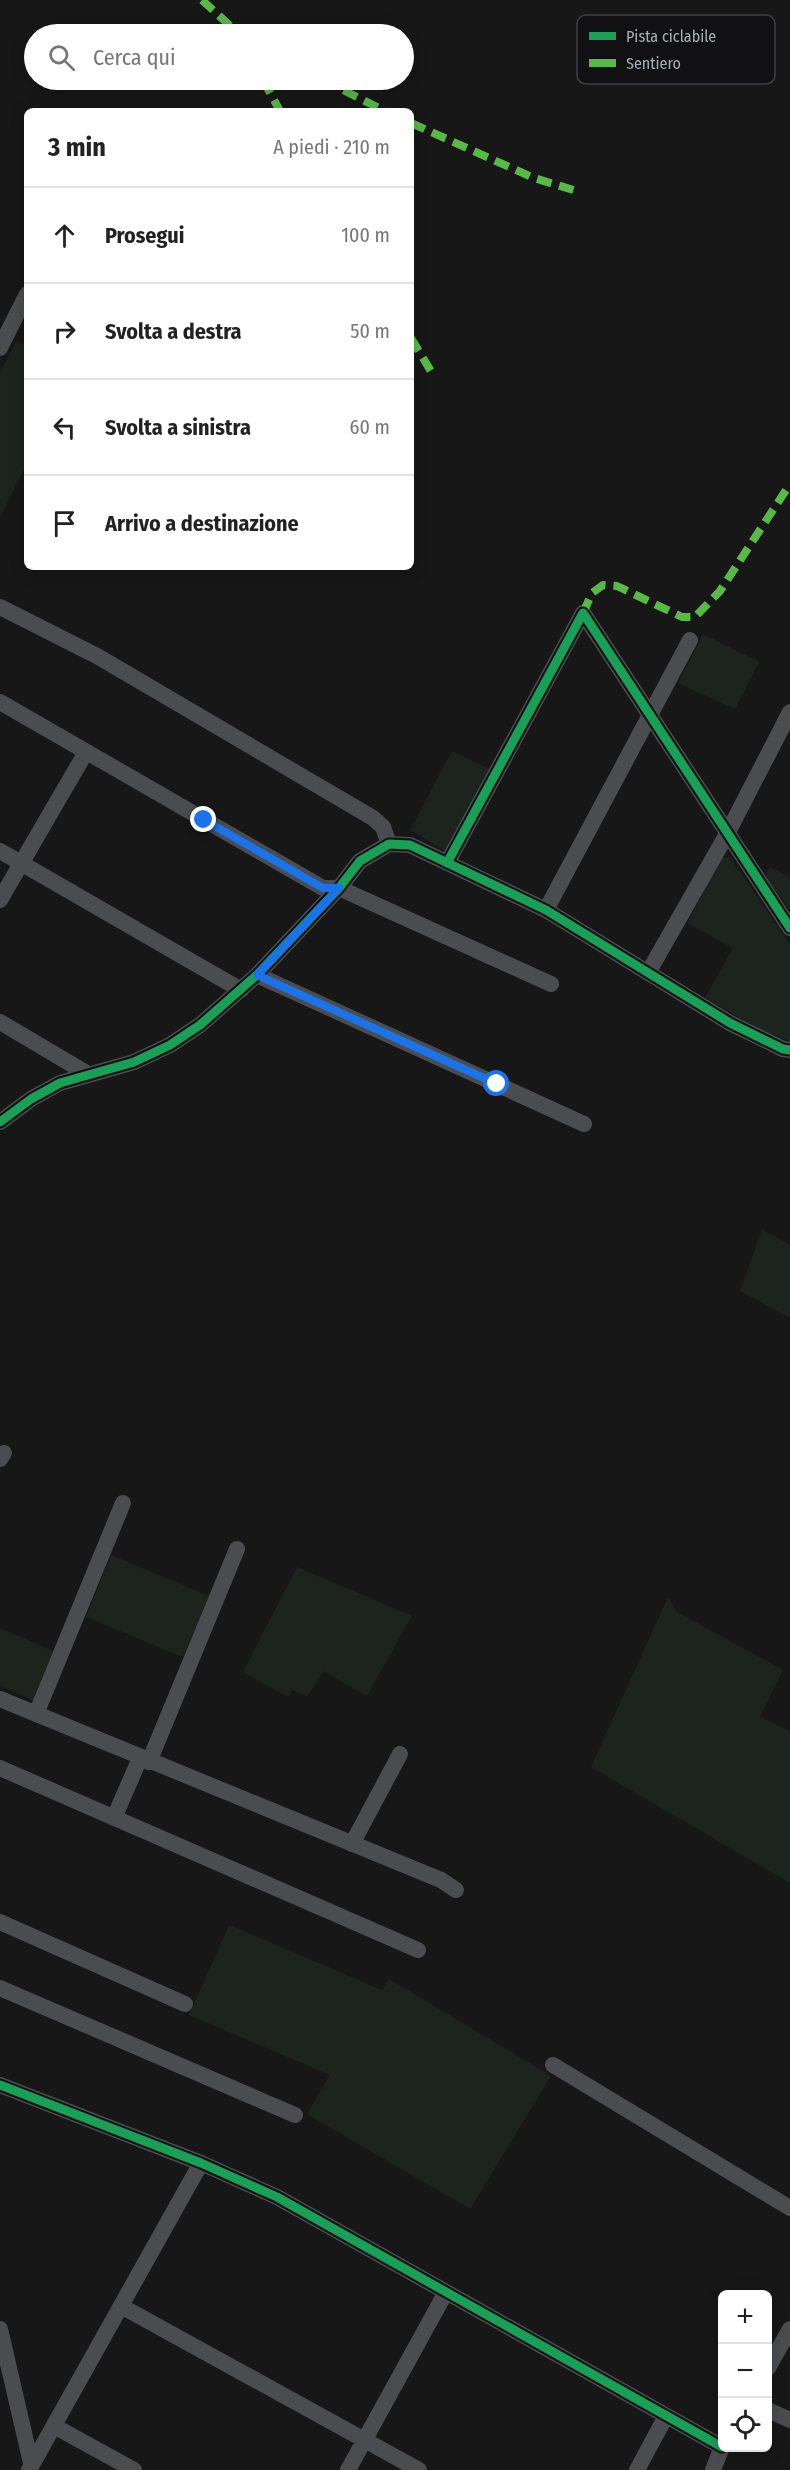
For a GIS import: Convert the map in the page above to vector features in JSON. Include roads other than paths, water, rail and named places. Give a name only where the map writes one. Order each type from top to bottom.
[{"type":"street","points":[[0,348],[24,300]]},
{"type":"street","points":[[0,608],[97,656],[373,818],[383,827],[389,844]]},
{"type":"street","points":[[447,863],[583,613],[790,928]]},
{"type":"street","points":[[546,910],[690,640]]},
{"type":"street","points":[[0,702],[323,888],[339,888],[551,984]]},
{"type":"street","points":[[648,970],[727,834],[790,712]]},
{"type":"street","points":[[0,900],[86,752]]},
{"type":"street","points":[[0,1122],[31,1099],[60,1083],[153,1055],[200,1024],[257,975],[339,888],[360,861],[389,844],[410,845],[546,910],[648,970],[730,1023],[783,1049],[790,1050]]},
{"type":"street","points":[[0,851],[241,990]]},
{"type":"street","points":[[257,975],[584,1124]]},
{"type":"street","points":[[0,1022],[88,1074]]},
{"type":"street","points":[[36,1714],[123,1503]]},
{"type":"street","points":[[114,1818],[145,1760],[237,1549]]},
{"type":"street","points":[[0,1699],[441,1880],[456,1890]]},
{"type":"street","points":[[352,1844],[400,1754]]},
{"type":"street","points":[[0,1768],[418,1950]]},
{"type":"street","points":[[0,1923],[185,2004]]},
{"type":"street","points":[[0,1988],[295,2115]]},
{"type":"street","points":[[553,2065],[790,2208]]},
{"type":"street","points":[[0,2085],[201,2163],[277,2198],[718,2444]]},
{"type":"street","points":[[30,2466],[201,2163]]},
{"type":"street","points":[[348,2470],[446,2292]]},
{"type":"street","points":[[121,2306],[419,2470]]},
{"type":"street","points":[[0,2329],[7,2383],[30,2466]]},
{"type":"street","points":[[772,2361],[790,2329]]},
{"type":"street","points":[[772,2412],[790,2420]]},
{"type":"street","points":[[637,2470],[666,2416]]},
{"type":"street","points":[[54,2426],[134,2470]]},
{"type":"street","points":[[713,2470],[721,2452]]}]
